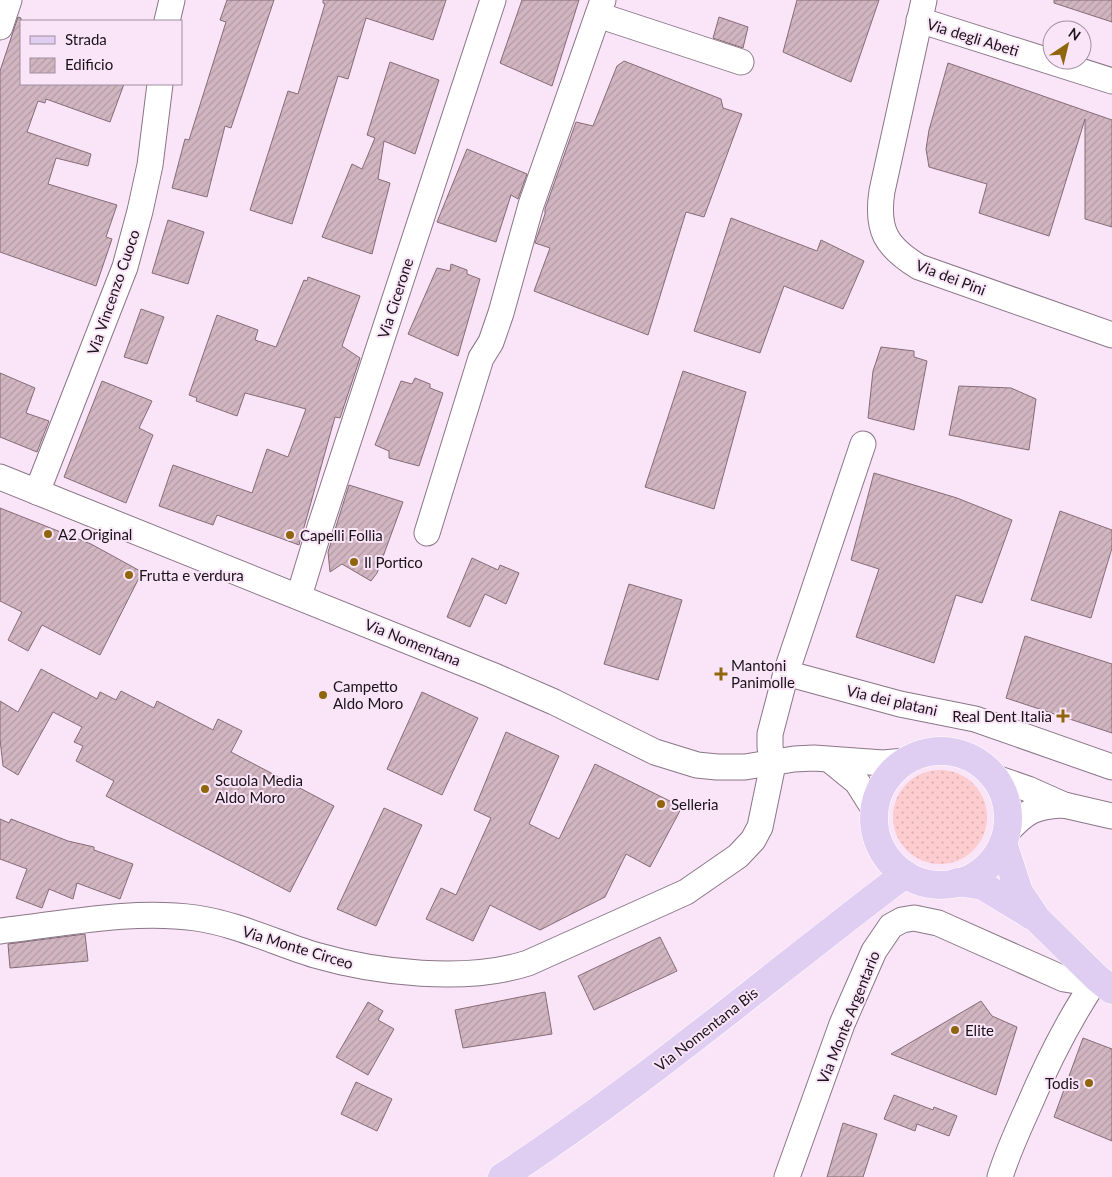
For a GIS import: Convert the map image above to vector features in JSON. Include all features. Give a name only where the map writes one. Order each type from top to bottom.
[{"type":"main road","points":[[957,882],[976,874],[992,861],[1004,838],[1008,813],[1003,794],[993,777],[982,765],[968,756],[936,751],[919,754],[904,761],[890,774],[880,790],[874,809],[874,828],[880,846],[890,862],[904,874],[918,881],[938,884],[957,882],[983,886],[1038,919]]},
{"type":"main road","points":[[1004,838],[1019,892],[1038,919],[1104,984]]},
{"type":"main road","name":"Via Nomentana Bis","points":[[502,1177],[568,1133],[677,1052],[826,933],[904,874]]},
{"type":"street","points":[[0,27],[9,0]]},
{"type":"street","points":[[167,20],[172,0]]},
{"type":"street","name":"Via Cicerone","points":[[299,596],[493,0]]},
{"type":"street","points":[[427,534],[481,358],[491,342],[501,313],[531,205],[600,7],[742,62]]},
{"type":"street","name":"Via degli Abeti","points":[[922,10],[1112,81]]},
{"type":"street","name":"Via dei Pini","points":[[922,10],[882,191],[880,217],[885,236],[899,254],[925,269],[1112,335]]},
{"type":"street","name":"Via Vincenzo Cuoco","points":[[37,492],[109,308],[130,248],[150,165],[160,85]]},
{"type":"street","points":[[773,764],[770,734],[786,672],[863,444]]},
{"type":"street","name":"Via Nomentana","points":[[0,477],[508,681],[636,743],[673,758],[716,768],[740,768],[801,759],[883,763],[904,761]]},
{"type":"street","name":"Via dei platani","points":[[786,672],[900,704],[975,719],[1112,768]]},
{"type":"street","points":[[830,760],[857,782],[874,809]]},
{"type":"street","name":"Via Monte Circeo","points":[[0,931],[127,916],[179,916],[233,927],[314,954],[366,967],[437,974],[466,974],[505,970],[541,958],[674,897],[697,885],[738,856],[750,846],[760,827],[773,764]]},
{"type":"street","points":[[993,777],[1028,789],[1064,805],[1112,816]]},
{"type":"street","points":[[1004,838],[1016,821],[1030,810],[1046,806],[1064,805]]},
{"type":"street","name":"Via Monte Argentario","points":[[787,1177],[846,1015],[874,951],[887,930],[896,923],[914,918],[932,922],[957,931],[1064,979],[1104,984]]},
{"type":"street","points":[[1000,1177],[1007,1156],[1070,1018],[1104,984]]},
{"type":"shaded area","points":[[940,770],[958,774],[973,784],[983,799],[987,817],[983,835],[973,850],[958,860],[940,864],[922,860],[907,850],[897,835],[893,817],[897,799],[907,784],[922,774]]},
{"type":"building","points":[[227,0],[274,0],[231,128],[225,126],[207,197],[172,188],[185,139],[189,140],[226,22],[220,20]]},
{"type":"building","points":[[323,0],[446,0],[433,40],[366,18],[348,79],[338,76],[292,224],[250,210],[288,91],[298,94],[325,4]]},
{"type":"building","points":[[522,0],[579,0],[552,86],[500,63]]},
{"type":"building","points":[[797,0],[879,0],[851,82],[783,52]]},
{"type":"building","points":[[1054,0],[1112,0],[1112,22],[1054,3]]},
{"type":"building","points":[[18,17],[21,18],[20,85],[124,85],[110,122],[46,99],[45,103],[38,101],[27,132],[91,154],[88,166],[56,158],[48,184],[117,205],[106,237],[112,239],[96,286],[0,252],[0,71]]},
{"type":"building","points":[[719,17],[748,27],[743,48],[713,38]]},
{"type":"building","points":[[624,61],[721,99],[723,108],[742,114],[704,217],[686,212],[648,335],[534,291],[550,248],[535,243],[576,122],[593,126],[617,66]]},
{"type":"building","points":[[390,62],[439,80],[415,154],[384,141],[378,179],[390,183],[372,254],[322,237],[352,164],[362,169],[375,138],[367,135]]},
{"type":"building","points":[[948,63],[1112,120],[1112,227],[1085,219],[1085,119],[1049,236],[979,213],[987,184],[929,167],[926,149],[929,130]]},
{"type":"building","points":[[467,149],[527,174],[518,199],[511,195],[496,242],[437,222]]},
{"type":"building","points":[[731,218],[817,251],[821,240],[864,261],[843,309],[784,286],[760,353],[694,331]]},
{"type":"building","points":[[168,220],[204,232],[188,284],[152,273]]},
{"type":"building","points":[[451,264],[467,270],[467,274],[480,279],[458,356],[408,334],[437,268],[450,271]]},
{"type":"building","points":[[308,277],[360,296],[342,346],[360,358],[340,418],[335,417],[299,545],[217,515],[213,525],[159,506],[173,465],[252,493],[267,449],[288,457],[306,409],[245,393],[237,416],[196,401],[197,398],[189,395],[217,315],[258,330],[255,340],[276,347],[304,280],[307,281]]},
{"type":"building","points":[[141,309],[164,317],[147,364],[124,357]]},
{"type":"building","points":[[881,347],[914,351],[914,357],[927,361],[914,430],[868,418],[873,371]]},
{"type":"building","points":[[683,371],[746,392],[714,509],[645,487]]},
{"type":"building","points":[[0,373],[35,388],[26,413],[49,421],[37,452],[0,437]]},
{"type":"building","points":[[415,378],[430,384],[430,388],[443,393],[419,466],[389,458],[389,451],[375,445],[401,381],[412,384]]},
{"type":"building","points":[[102,381],[152,401],[139,428],[153,435],[126,503],[64,477]]},
{"type":"building","points":[[959,386],[1011,388],[1036,399],[1029,450],[949,435]]},
{"type":"building","points":[[874,473],[957,498],[1012,520],[982,603],[956,595],[934,663],[856,637],[879,569],[851,560]]},
{"type":"building","points":[[349,485],[403,502],[377,573],[371,581],[342,564],[330,572],[328,552]]},
{"type":"building","points":[[0,508],[91,544],[142,572],[100,655],[42,625],[28,651],[8,640],[22,612],[0,601]]},
{"type":"building","points":[[1060,511],[1112,530],[1112,548],[1091,618],[1031,600]]},
{"type":"building","points":[[472,558],[498,570],[500,565],[519,573],[506,604],[485,594],[470,627],[447,617]]},
{"type":"building","points":[[629,584],[682,600],[658,680],[604,664]]},
{"type":"building","points":[[1025,636],[1112,664],[1112,733],[1006,698]]},
{"type":"building","name":"Scuola Media Aldo Moro","points":[[41,669],[97,699],[100,692],[116,700],[121,691],[154,708],[157,701],[213,730],[218,719],[242,731],[231,752],[334,806],[290,892],[106,796],[114,781],[76,761],[83,746],[74,742],[82,727],[53,712],[18,775],[3,766],[0,739],[0,701],[18,712]]},
{"type":"building","points":[[422,692],[478,718],[442,795],[387,769]]},
{"type":"building","points":[[506,732],[559,756],[529,824],[559,839],[595,764],[682,807],[650,867],[626,854],[605,897],[540,930],[490,905],[473,941],[426,919],[441,888],[456,895],[491,818],[474,810]]},
{"type":"building","points":[[384,808],[422,825],[376,926],[337,909]]},
{"type":"building","points":[[0,819],[9,823],[11,819],[68,841],[94,847],[94,850],[133,864],[120,899],[77,883],[73,899],[49,889],[42,908],[16,898],[27,869],[0,859]]},
{"type":"building","points":[[85,934],[88,961],[10,968],[8,944]]},
{"type":"building","points":[[660,937],[677,971],[594,1010],[578,976]]},
{"type":"building","points":[[545,992],[552,1034],[463,1048],[455,1010]]},
{"type":"building","points":[[981,1001],[992,1016],[1017,1027],[996,1095],[891,1054]]},
{"type":"building","points":[[368,1002],[383,1011],[378,1020],[394,1029],[368,1075],[336,1057]]},
{"type":"building","name":"Todis","points":[[1083,1038],[1112,1049],[1112,1141],[1054,1117]]},
{"type":"building","points":[[356,1082],[392,1099],[377,1131],[341,1114]]},
{"type":"building","points":[[894,1095],[933,1110],[934,1107],[957,1116],[949,1136],[917,1124],[915,1131],[884,1119]]},
{"type":"building","points":[[843,1123],[877,1134],[863,1177],[827,1177]]},
{"type":"place","name":"A2 Original","points":[[48,534]]},
{"type":"place","name":"Capelli Follia","points":[[290,535]]},
{"type":"place","name":"Il Portico","points":[[354,562]]},
{"type":"place","name":"Frutta e verdura","points":[[129,575]]},
{"type":"place","name":"Mantoni Panimolle","points":[[721,674]]},
{"type":"place","name":"Campetto Aldo Moro","points":[[323,695]]},
{"type":"place","name":"Real Dent Italia","points":[[1063,716]]},
{"type":"place","name":"Scuola Media Aldo Moro","points":[[205,789]]},
{"type":"place","name":"Selleria","points":[[661,804]]},
{"type":"place","name":"Elite","points":[[955,1030]]},
{"type":"place","name":"Todis","points":[[1089,1083]]}]
